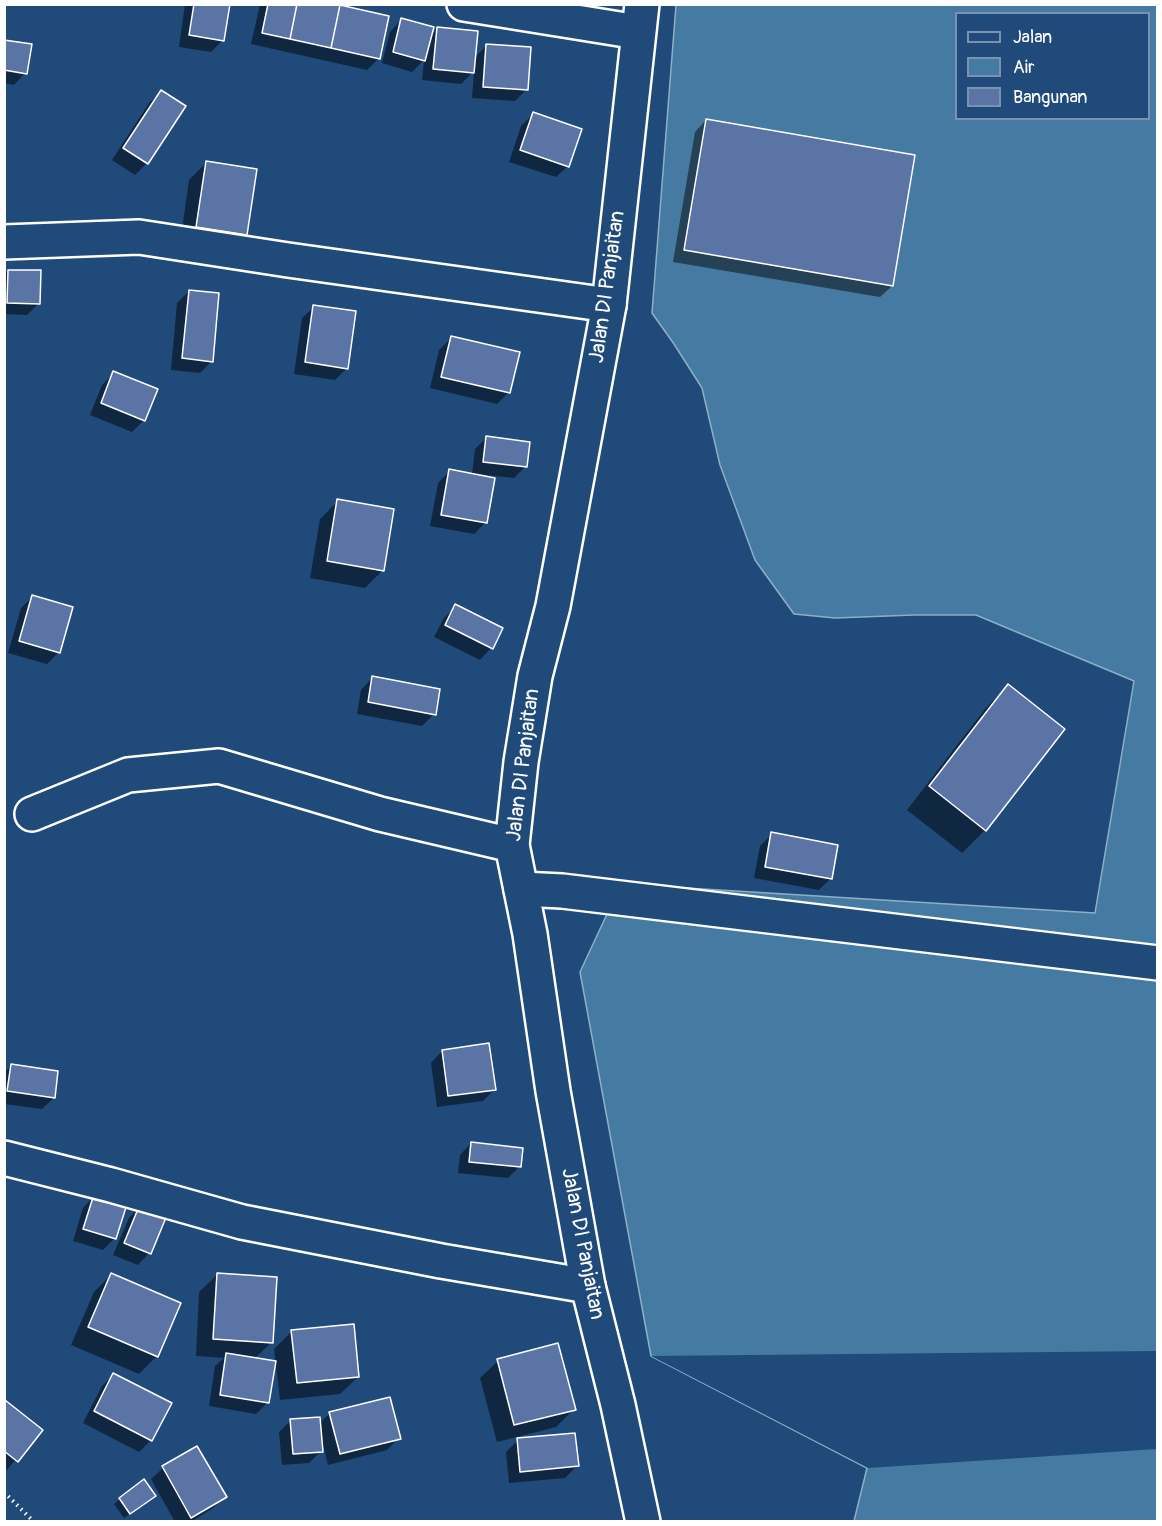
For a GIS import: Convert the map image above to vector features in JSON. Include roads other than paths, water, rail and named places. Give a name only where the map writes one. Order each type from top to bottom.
[{"type":"street","points":[[464,4],[640,18]]},
{"type":"street","name":"Jalan DI Panjaitan","points":[[640,18],[609,305],[553,606],[535,676],[521,762],[512,845],[530,934],[553,1091],[588,1286],[618,1405],[643,1521]]},
{"type":"street","points":[[4,242],[139,237],[609,305]]},
{"type":"street","points":[[32,814],[128,775],[219,766],[381,814],[512,845]]},
{"type":"street","points":[[521,889],[562,891],[1158,963]]},
{"type":"street","points":[[4,1158],[242,1222],[441,1261],[588,1286]]},
{"type":"water","points":[[676,5],[1157,5],[1157,1521],[854,1521],[867,1468],[651,1356],[580,972],[621,884],[1095,913],[1134,681],[976,615],[835,618],[794,614],[755,560],[720,465],[702,388],[652,313]]}]
